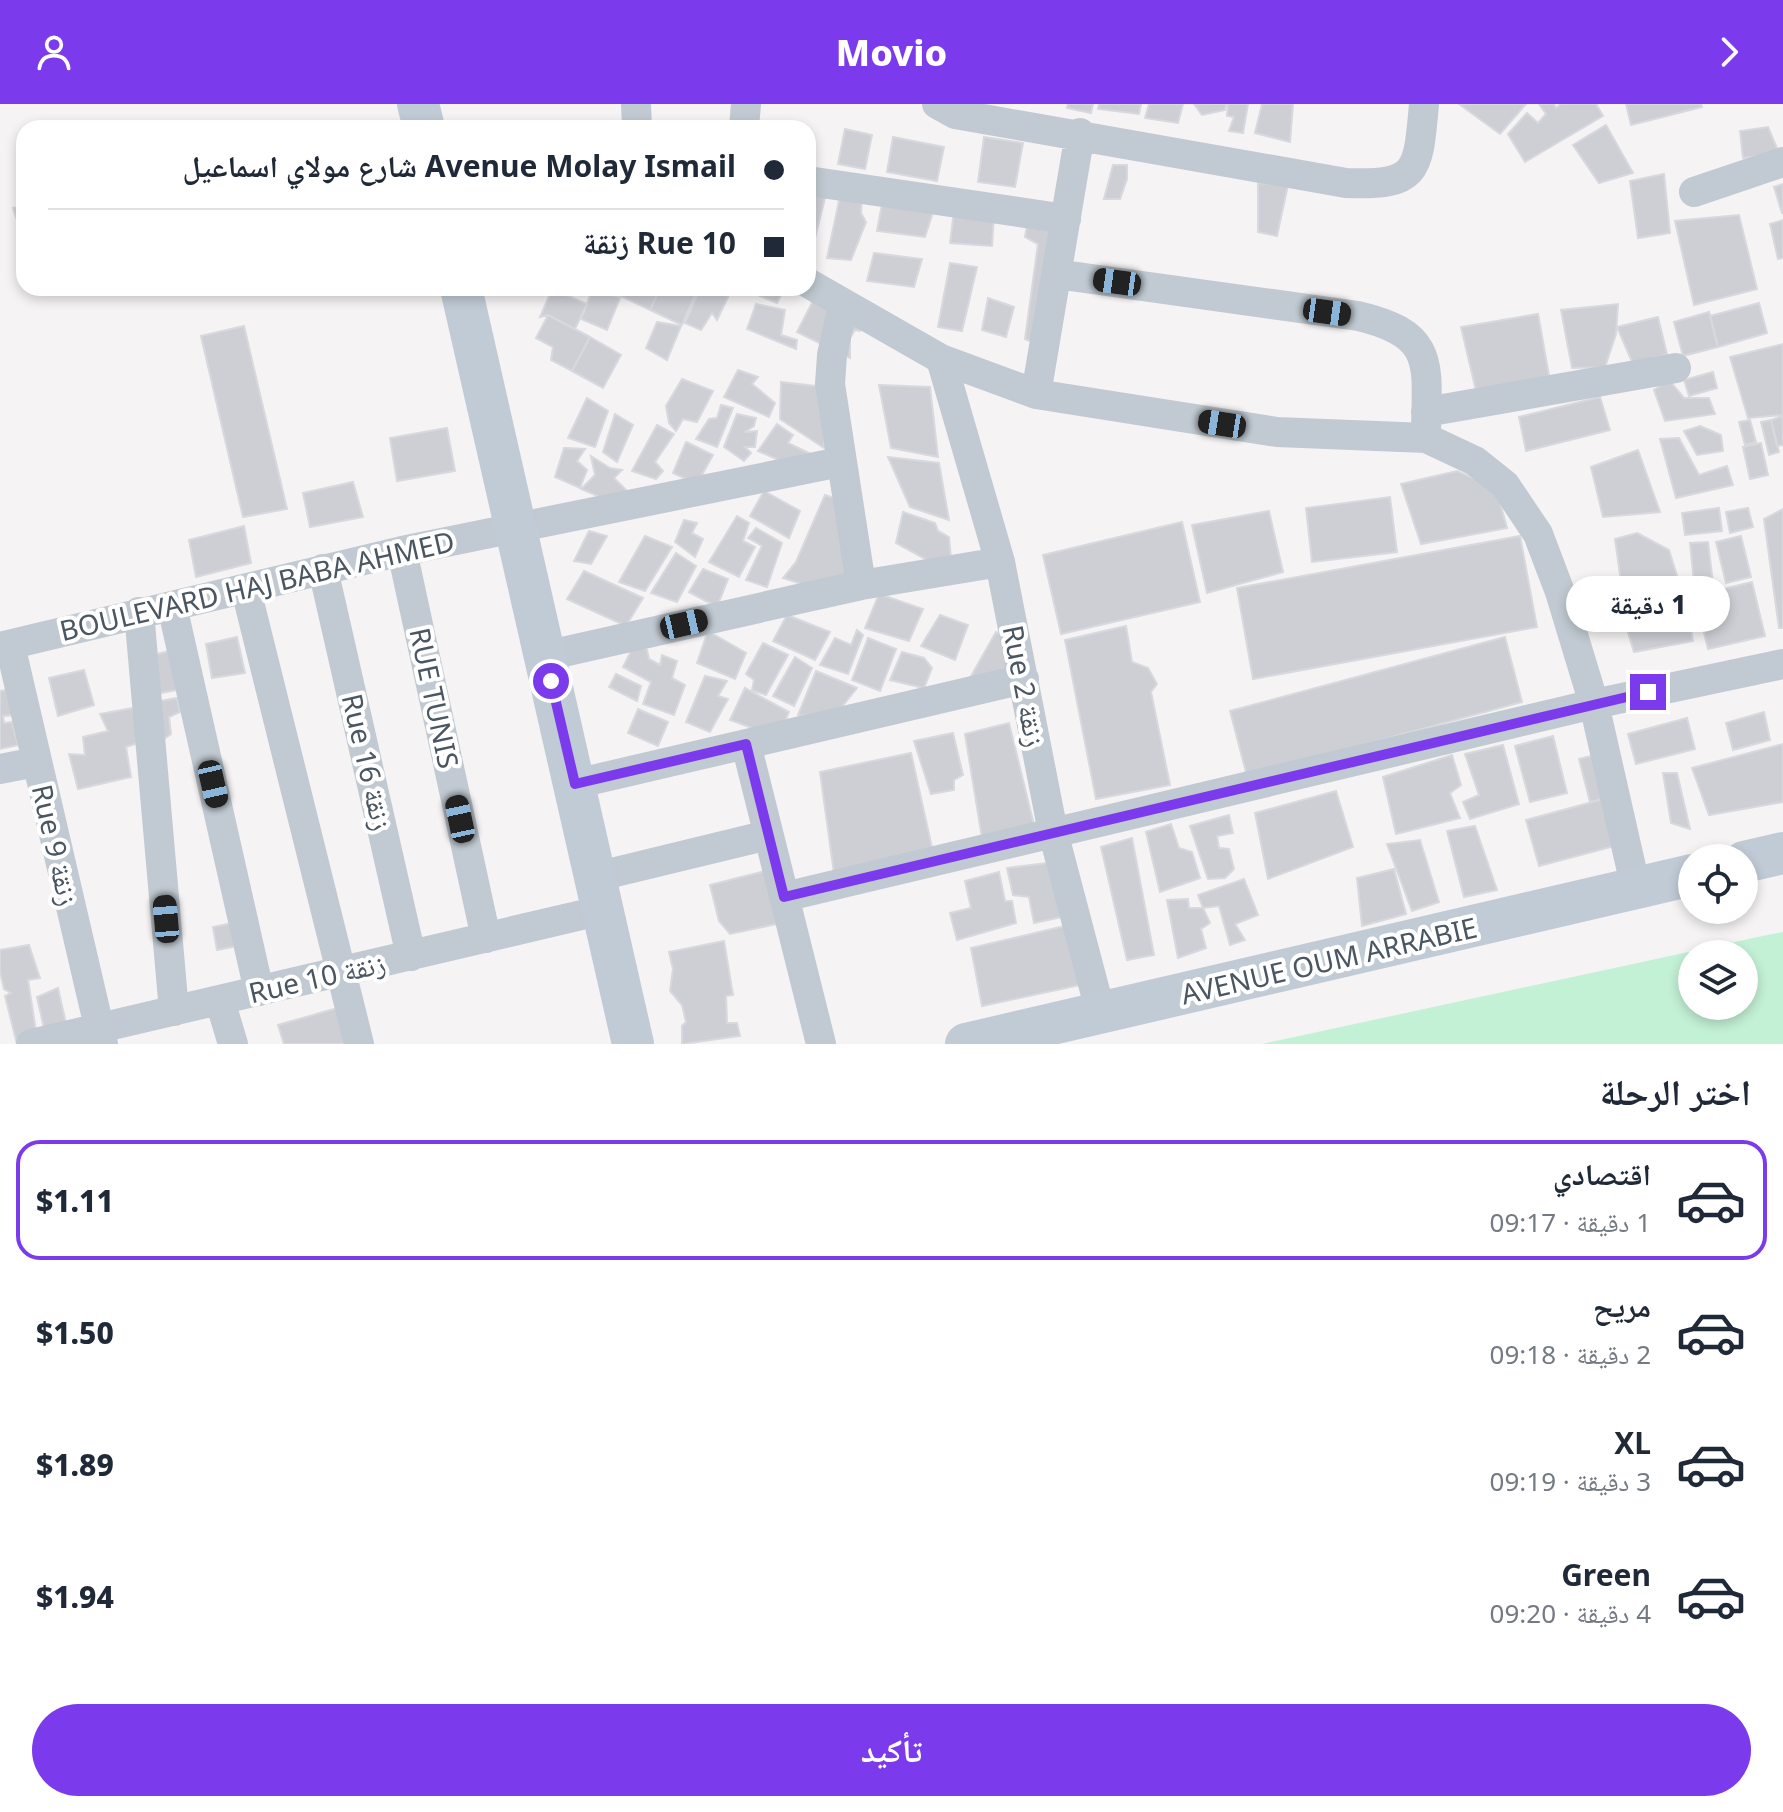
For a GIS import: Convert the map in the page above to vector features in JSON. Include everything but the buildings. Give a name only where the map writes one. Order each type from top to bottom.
[{"type":"street","points":[[937,104],[955,114],[1080,133],[1346,183],[1385,184],[1400,179],[1413,168],[1420,147],[1424,104]]},
{"type":"street","points":[[1036,394],[1080,133]]},
{"type":"street","points":[[1694,192],[1783,162]]},
{"type":"street","points":[[816,182],[1066,219]]},
{"type":"street","points":[[1056,274],[1385,322],[1413,338],[1422,357],[1426,425]]},
{"type":"street","points":[[816,288],[941,359],[1036,394],[1277,432],[1426,425],[1676,368]]},
{"type":"street","points":[[463,296],[633,1044]]},
{"type":"street","points":[[843,305],[832,355],[830,384],[861,585]]},
{"type":"street","name":"Rue 2 زنقة","points":[[941,359],[1000,562],[1053,832],[1101,1014]]},
{"type":"street","points":[[1426,425],[1505,485],[1538,534],[1594,704],[1636,889]]},
{"type":"street","name":"BOULEVARD HAJ BABA AHMED","points":[[5,646],[139,612],[246,590],[323,569],[515,526],[662,500],[840,462]]},
{"type":"street","name":"RUE TUNIS","points":[[402,551],[486,938]]},
{"type":"street","points":[[545,656],[861,585],[1000,562]]},
{"type":"street","name":"Rue 16 زنقة","points":[[323,569],[411,956]]},
{"type":"street","points":[[246,590],[359,1044]]},
{"type":"street","points":[[172,606],[259,991]]},
{"type":"street","points":[[139,612],[174,1011]]},
{"type":"street","name":"Rue 9 زنقة","points":[[5,646],[101,1036]]},
{"type":"street","points":[[784,897],[1594,704],[1783,664]]},
{"type":"street","points":[[575,784],[1024,679]]},
{"type":"street","points":[[746,744],[821,1044]]},
{"type":"street","points":[[0,769],[36,762]]},
{"type":"street","name":"Rue 10 زنقة","points":[[31,1044],[101,1036],[174,1011],[486,938],[599,894],[768,835]]},
{"type":"street","points":[[1758,859],[1783,853]]},
{"type":"street","name":"AVENUE OUM ARRABIE","points":[[966,1044],[1678,878]]},
{"type":"street","points":[[220,1001],[233,1044]]},
{"type":"green space","points":[[1783,932],[1783,1044],[1262,1044],[1678,955],[1678,1020],[1758,1020],[1758,940],[1746,940]]},
{"type":"route","points":[[551,681],[575,784],[746,744],[784,897],[1648,692]]}]
